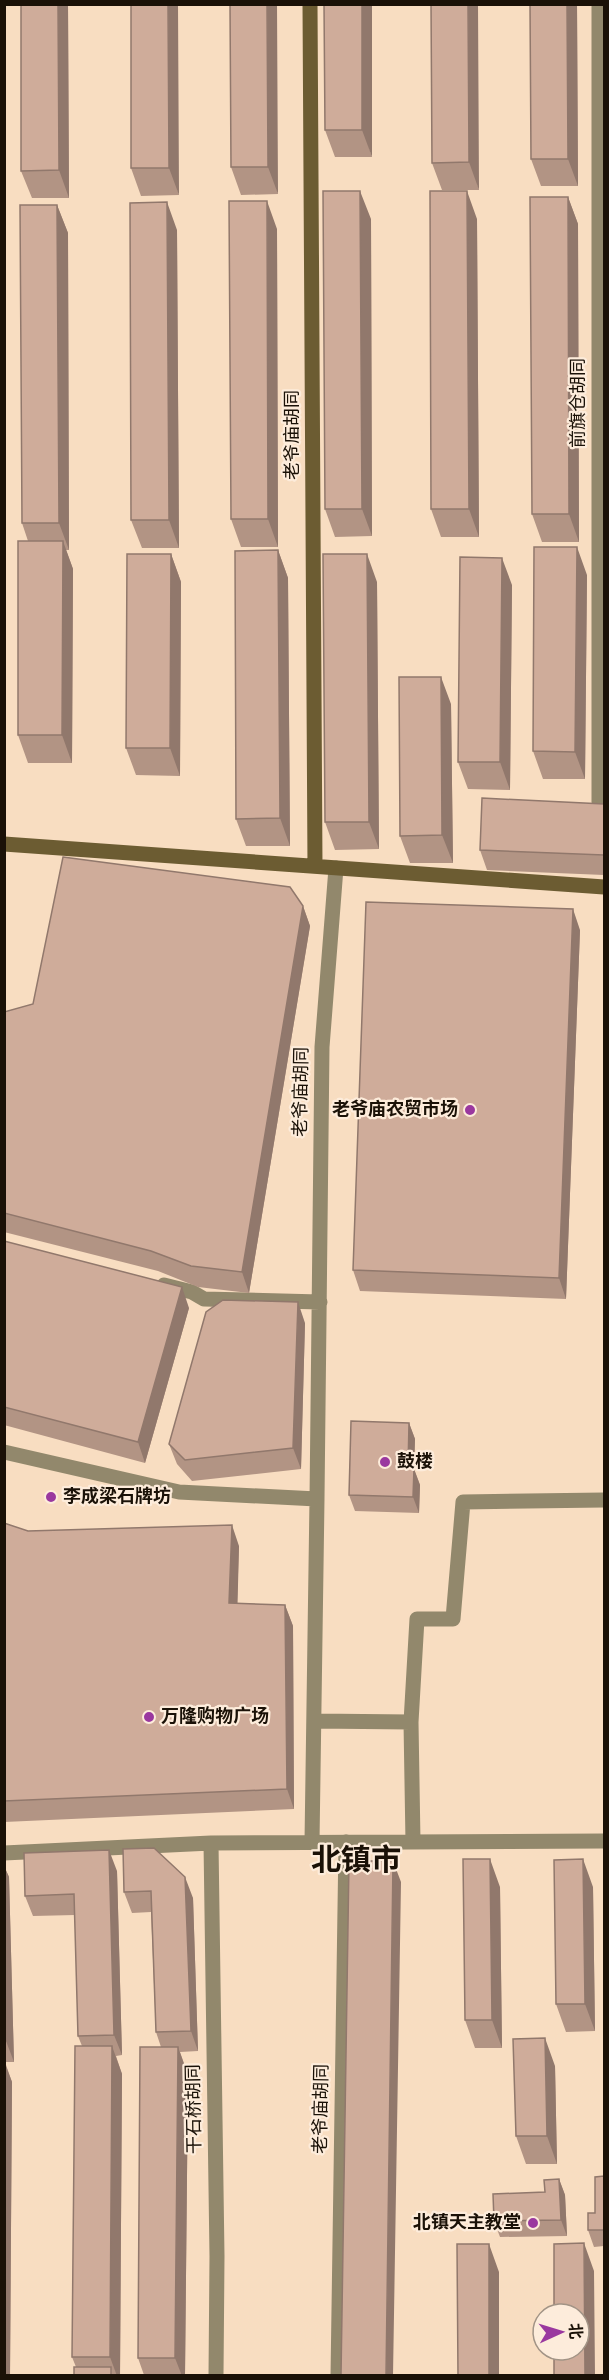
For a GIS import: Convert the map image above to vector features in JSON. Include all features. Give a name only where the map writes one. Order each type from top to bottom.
[{"type":"street","name":"老爷庙胡同","points":[[310,4],[315,866]]},
{"type":"street","name":"前旗仓胡同","points":[[599,4],[599,802]]},
{"type":"street","points":[[4,844],[604,887]]},
{"type":"street","name":"老爷庙胡同","points":[[312,1842],[322,1047],[336,868]]},
{"type":"street","points":[[148,1281],[192,1293],[204,1299],[320,1310]]},
{"type":"street","points":[[4,1452],[179,1492],[317,1499]]},
{"type":"street","points":[[412,1842],[411,1722],[417,1619],[453,1619],[463,1502],[604,1500]]},
{"type":"street","points":[[315,1721],[411,1722]]},
{"type":"street","points":[[4,1853],[211,1843],[604,1841]]},
{"type":"street","name":"老爷庙胡同","points":[[338,2376],[346,1842]]},
{"type":"street","name":"干石桥胡同","points":[[211,1843],[217,2256],[216,2376]]},
{"type":"building","points":[[21,4],[58,4],[59,170],[21,171]]},
{"type":"building","points":[[131,4],[168,4],[169,168],[131,168]]},
{"type":"building","points":[[230,4],[267,4],[268,167],[231,167]]},
{"type":"building","points":[[324,4],[362,4],[362,130],[325,130]]},
{"type":"building","points":[[431,4],[468,4],[469,162],[432,163]]},
{"type":"building","points":[[530,4],[567,4],[568,159],[531,159]]},
{"type":"building","points":[[323,191],[360,191],[362,509],[325,509]]},
{"type":"building","points":[[430,191],[467,191],[469,509],[431,509]]},
{"type":"building","points":[[530,197],[568,197],[569,514],[532,514]]},
{"type":"building","points":[[229,201],[267,201],[268,519],[231,519]]},
{"type":"building","points":[[167,202],[169,520],[131,520],[130,203]]},
{"type":"building","points":[[20,205],[57,205],[59,523],[22,523]]},
{"type":"building","points":[[18,541],[63,541],[62,735],[18,735]]},
{"type":"building","points":[[534,547],[577,547],[575,752],[533,751]]},
{"type":"building","points":[[278,550],[280,818],[236,819],[235,551]]},
{"type":"building","points":[[127,554],[171,554],[170,748],[126,748]]},
{"type":"building","points":[[323,554],[367,554],[369,822],[325,822]]},
{"type":"building","points":[[460,557],[502,558],[500,762],[458,762]]},
{"type":"building","points":[[399,677],[441,677],[442,835],[400,836]]},
{"type":"building","points":[[482,798],[604,804],[604,855],[480,850]]},
{"type":"building","points":[[63,857],[290,887],[303,906],[242,1272],[191,1266],[151,1251],[4,1213],[4,1012],[33,1004]]},
{"type":"building","name":"老爷庙农贸市场","points":[[366,902],[573,909],[559,1278],[353,1270]]},
{"type":"building","points":[[4,1241],[182,1287],[138,1442],[4,1407]]},
{"type":"building","points":[[223,1300],[298,1302],[293,1448],[185,1460],[169,1444],[206,1312]]},
{"type":"building","name":"鼓楼","points":[[351,1421],[409,1423],[408,1468],[414,1468],[413,1497],[349,1495]]},
{"type":"building","name":"万隆购物广场","points":[[4,1523],[28,1531],[232,1525],[229,1603],[285,1605],[287,1789],[4,1801]]},
{"type":"building","points":[[154,1848],[185,1877],[191,2031],[156,2032],[151,1891],[124,1892],[123,1849]]},
{"type":"building","points":[[109,1850],[114,2035],[78,2036],[74,1894],[25,1896],[24,1853]]},
{"type":"building","points":[[463,1859],[490,1859],[492,2020],[465,2020]]},
{"type":"building","points":[[583,1859],[585,2004],[556,2004],[554,1860]]},
{"type":"building","points":[[349,1861],[393,1861],[386,2376],[341,2376]]},
{"type":"building","points":[[4,1972],[6,2041],[4,2041]]},
{"type":"building","points":[[545,2038],[547,2136],[516,2136],[513,2039]]},
{"type":"building","points":[[75,2046],[112,2046],[110,2357],[72,2357]]},
{"type":"building","points":[[140,2047],[178,2047],[175,2358],[138,2358]]},
{"type":"building","points":[[604,2176],[604,2230],[588,2230],[588,2213],[595,2213],[595,2177]]},
{"type":"building","points":[[559,2179],[561,2220],[494,2221],[493,2194],[545,2192],[544,2180]]},
{"type":"building","points":[[584,2243],[584,2302],[554,2302],[554,2244]]},
{"type":"building","points":[[457,2244],[489,2244],[489,2376],[458,2376]]},
{"type":"building","points":[[554,2362],[585,2362],[585,2376],[554,2376]]},
{"type":"building","points":[[74,2367],[111,2367],[111,2376],[74,2376]]},
{"type":"place","name":"老爷庙农贸市场","points":[[470,1110]]},
{"type":"place","name":"鼓楼","points":[[385,1462]]},
{"type":"place","name":"李成梁石牌坊","points":[[51,1497]]},
{"type":"place","name":"万隆购物广场","points":[[149,1717]]},
{"type":"place","name":"北镇天主教堂","points":[[533,2223]]},
{"type":"district","name":"北镇市","points":[[356,1862]]}]
